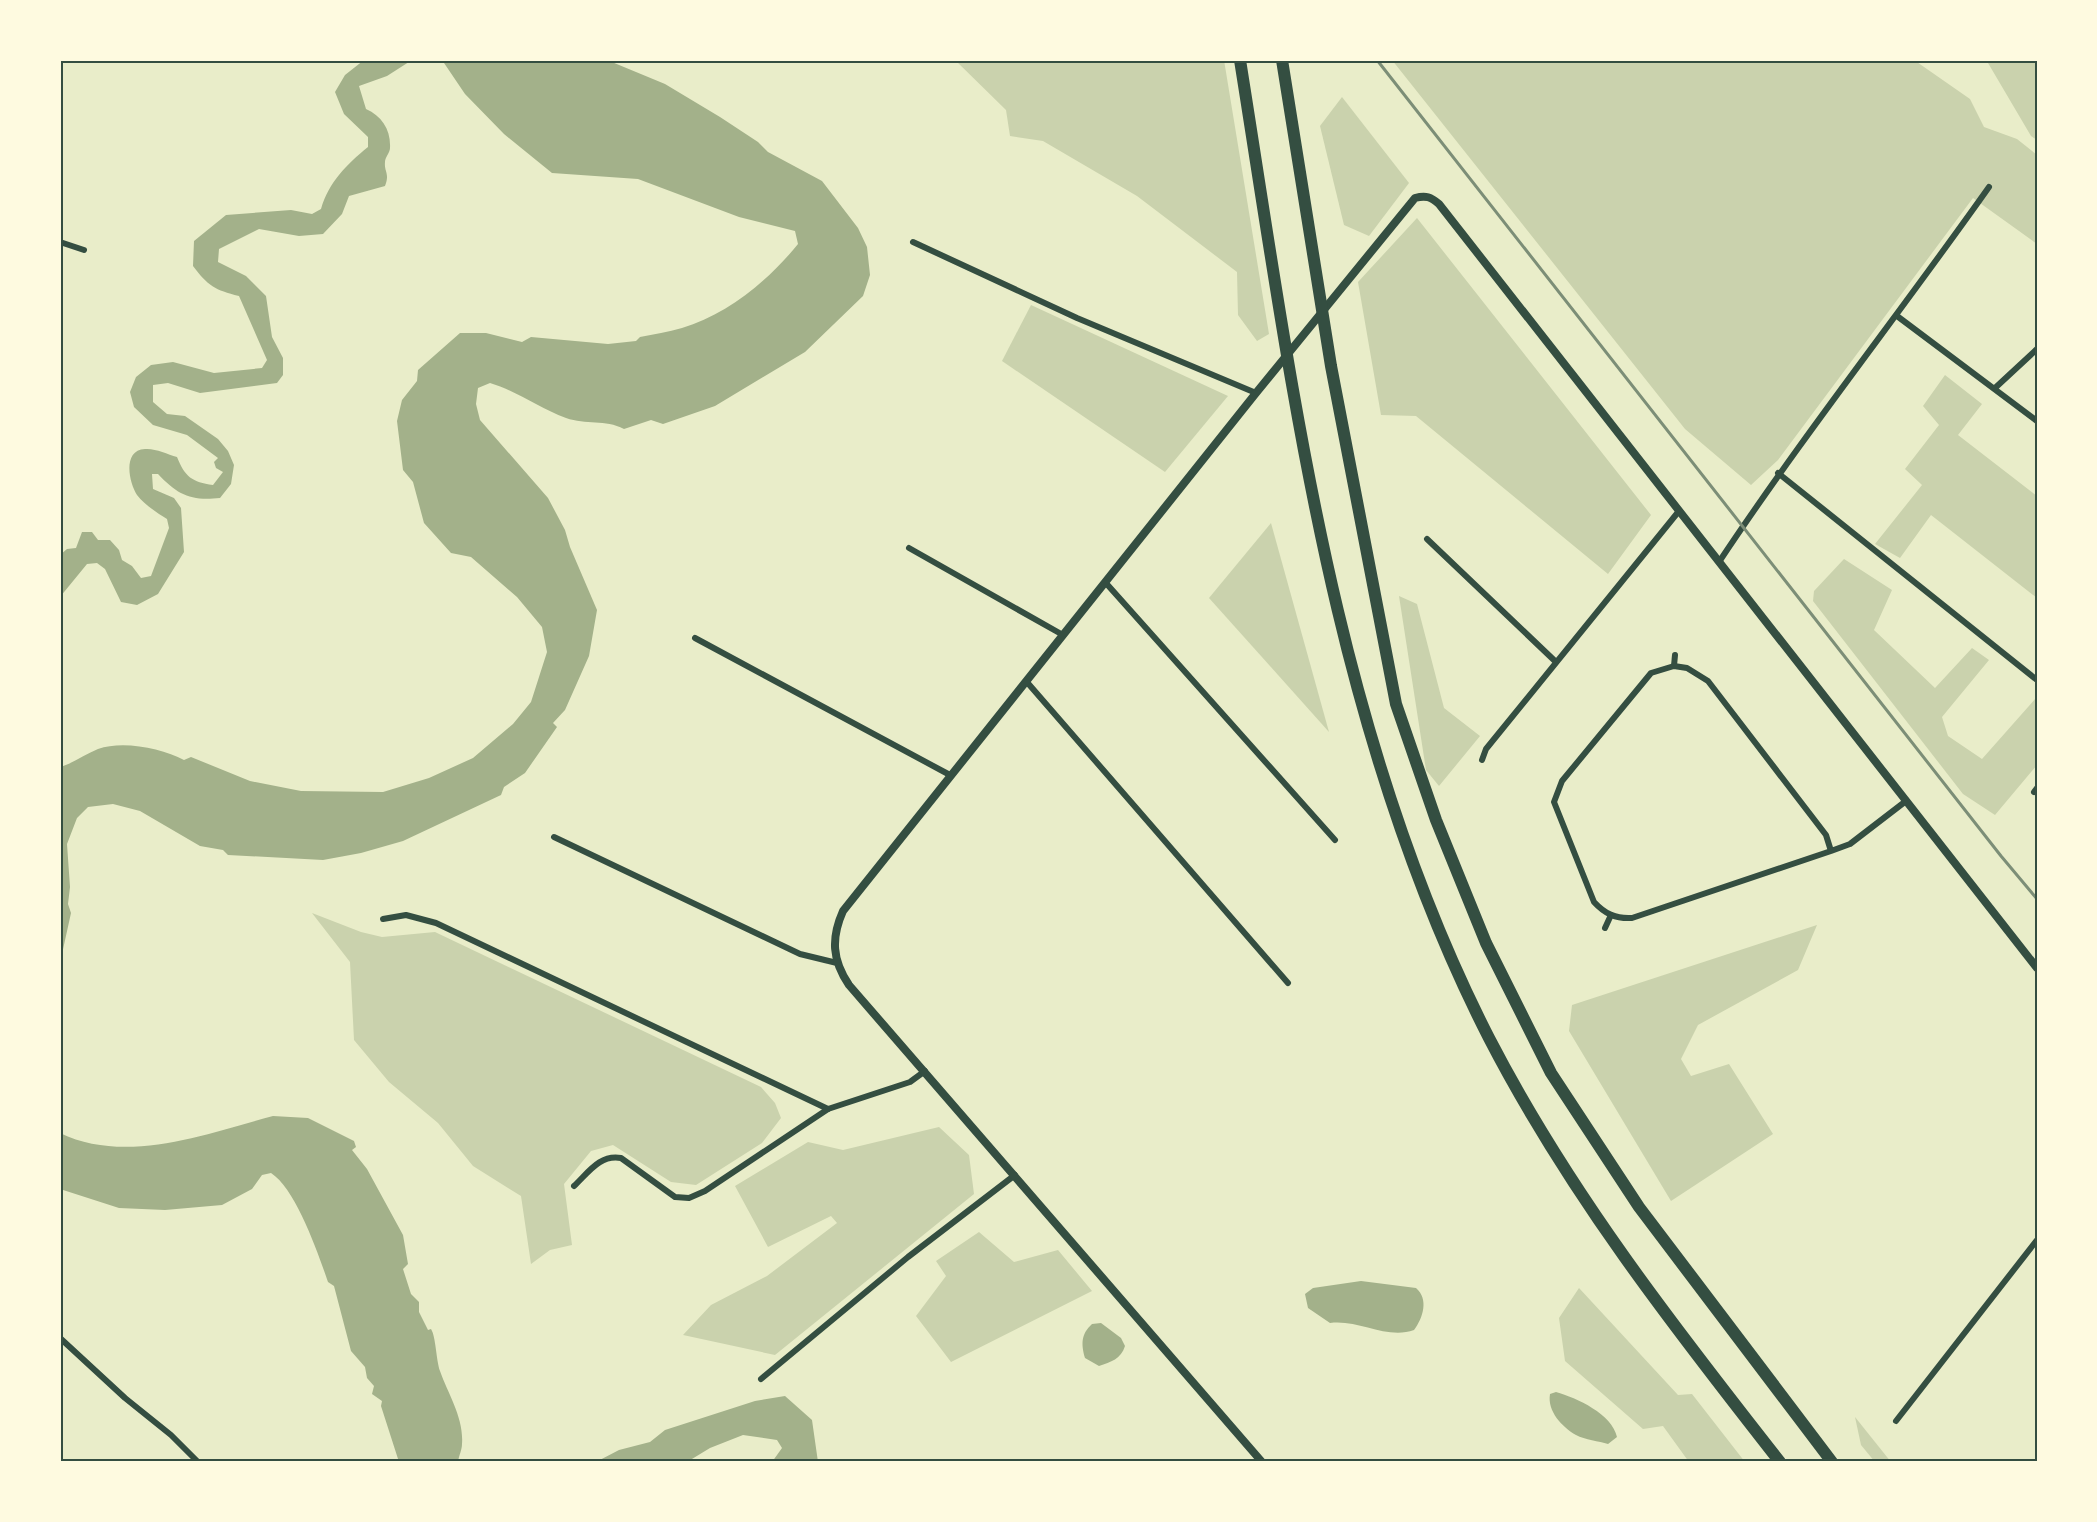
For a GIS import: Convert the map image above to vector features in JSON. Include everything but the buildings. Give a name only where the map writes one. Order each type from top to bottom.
[{"type":"highway","points":[[1240,60],[1296,402],[1335,605],[1376,755],[1426,897],[1488,1036],[1544,1138],[1615,1245],[1780,1462]]},
{"type":"highway","points":[[1282,60],[1331,366],[1396,704],[1437,820],[1486,943],[1551,1073],[1639,1207],[1832,1462]]},
{"type":"street","points":[[1719,562],[1778,473],[1898,316],[1989,187]]},
{"type":"street","points":[[1262,1462],[849,985],[837,963],[834,934],[843,911],[950,775],[1415,198],[1423,196],[1432,198],[1439,204],[2037,969]]},
{"type":"street","points":[[60,242],[84,250]]},
{"type":"street","points":[[913,242],[1077,318],[1256,393]]},
{"type":"street","points":[[1898,316],[2037,421]]},
{"type":"street","points":[[1995,388],[2037,349]]},
{"type":"street","points":[[1778,473],[2037,680]]},
{"type":"street","points":[[1482,760],[1486,749],[1678,511]]},
{"type":"street","points":[[1427,539],[1556,662]]},
{"type":"street","points":[[909,548],[1063,635]]},
{"type":"street","points":[[1105,582],[1335,840]]},
{"type":"street","points":[[695,638],[950,775]]},
{"type":"street","points":[[1674,666],[1675,655]]},
{"type":"street","points":[[1831,851],[1826,835],[1708,681],[1686,668],[1674,666],[1651,673],[1642,681],[1562,781],[1554,802],[1594,902],[1611,915],[1621,919],[1632,918],[1831,851],[1850,844],[1906,801]]},
{"type":"street","points":[[1026,681],[1288,983]]},
{"type":"street","points":[[554,837],[800,954],[837,963]]},
{"type":"street","points":[[383,919],[406,915],[436,922],[828,1109]]},
{"type":"street","points":[[1605,928],[1611,915]]},
{"type":"street","points":[[574,1186],[601,1161],[612,1156],[621,1158],[675,1197],[689,1198],[705,1191],[828,1109],[910,1082],[925,1071]]},
{"type":"street","points":[[761,1379],[908,1257],[1015,1175]]},
{"type":"street","points":[[1896,1421],[2037,1240]]},
{"type":"street","points":[[60,1338],[125,1398],[171,1435],[198,1462]]},
{"type":"shaded area","points":[[364,60],[412,60],[387,76],[359,86],[366,109],[381,120],[389,135],[390,148],[385,160],[387,178],[385,186],[349,196],[342,214],[323,234],[299,236],[259,229],[219,249],[218,262],[246,276],[266,296],[272,337],[283,358],[283,375],[277,383],[200,393],[168,383],[153,385],[153,402],[167,414],[185,416],[218,439],[228,451],[234,465],[231,484],[220,498],[192,497],[178,492],[158,474],[152,474],[153,489],[174,498],[181,508],[184,552],[158,594],[137,605],[121,602],[105,569],[97,563],[87,564],[60,597],[60,555],[67,549],[76,548],[82,532],[92,532],[98,540],[110,540],[119,550],[122,560],[132,566],[141,578],[151,576],[169,528],[167,519],[143,502],[134,490],[129,468],[133,455],[138,451],[153,449],[177,457],[186,474],[206,484],[213,485],[223,472],[216,468],[214,462],[218,458],[187,435],[153,425],[134,407],[130,392],[136,377],[151,365],[173,362],[214,373],[262,368],[267,360],[239,296],[213,286],[198,273],[193,266],[194,241],[226,215],[291,210],[312,214],[321,209],[324,199],[339,175],[368,147],[368,137],[344,114],[335,92],[345,75]]},
{"type":"shaded area","points":[[442,60],[607,60],[665,84],[758,142],[768,152],[822,181],[858,228],[867,247],[870,275],[863,296],[805,352],[715,406],[663,424],[651,420],[624,429],[610,424],[573,420],[490,383],[478,388],[476,404],[480,420],[548,498],[565,530],[597,610],[589,656],[565,710],[553,723],[557,727],[525,773],[504,787],[501,795],[403,841],[361,853],[323,860],[228,855],[223,850],[200,846],[140,811],[113,804],[88,807],[77,818],[67,844],[70,887],[68,904],[71,913],[60,963],[60,767],[98,749],[130,745],[165,752],[184,760],[191,757],[250,781],[301,791],[383,792],[429,778],[473,758],[513,724],[531,702],[547,652],[542,627],[517,597],[471,557],[451,553],[424,523],[413,482],[403,470],[397,421],[402,400],[417,381],[418,370],[460,333],[486,333],[522,342],[531,337],[608,344],[636,341],[640,337],[682,328],[715,314],[746,295],[798,244],[795,231],[739,217],[638,179],[552,173],[504,134],[465,94]]},
{"type":"shaded area","points":[[955,60],[1224,60],[1269,334],[1257,341],[1238,315],[1237,272],[1137,196],[1043,141],[1010,136],[1006,110]]},
{"type":"shaded area","points":[[1392,60],[1914,60],[1970,99],[1984,127],[2017,139],[2037,155],[2037,244],[1973,198],[1778,460],[1751,485],[1685,429]]},
{"type":"shaded area","points":[[1983,60],[2037,60],[2037,140],[2031,136],[1988,63]]},
{"type":"shaded area","points":[[1342,97],[1409,183],[1369,236],[1344,225],[1320,126]]},
{"type":"shaded area","points":[[1417,218],[1651,515],[1608,574],[1416,416],[1381,415],[1358,282]]},
{"type":"shaded area","points":[[1031,305],[1228,396],[1165,472],[1002,361]]},
{"type":"shaded area","points":[[1945,375],[1982,404],[1958,435],[2037,496],[2037,598],[1931,515],[1900,558],[1875,544],[1922,485],[1905,469],[1939,425],[1923,406]]},
{"type":"shaded area","points":[[1271,523],[1329,732],[1209,598]]},
{"type":"shaded area","points":[[1844,559],[1892,590],[1874,630],[1935,688],[1972,648],[1989,660],[1942,717],[1948,736],[1982,759],[2035,699],[2037,701],[2037,765],[1995,815],[1963,794],[1813,601],[1814,591]]},
{"type":"shaded area","points":[[1399,596],[1417,604],[1444,708],[1480,736],[1439,786],[1426,770]]},
{"type":"shaded area","points":[[312,913],[361,932],[382,937],[435,932],[761,1087],[775,1103],[781,1118],[762,1143],[696,1185],[671,1182],[613,1145],[591,1151],[564,1184],[572,1245],[550,1250],[531,1264],[521,1196],[473,1166],[438,1123],[389,1082],[354,1040],[350,962]]},
{"type":"shaded area","points":[[1817,925],[1798,970],[1698,1025],[1681,1059],[1691,1076],[1729,1064],[1773,1134],[1671,1201],[1569,1031],[1572,1005]]},
{"type":"shaded area","points":[[273,1116],[308,1118],[354,1141],[356,1147],[352,1150],[367,1169],[403,1235],[408,1264],[403,1269],[411,1294],[419,1302],[419,1312],[428,1330],[431,1329],[433,1333],[440,1371],[461,1425],[462,1446],[458,1462],[399,1462],[381,1406],[382,1401],[372,1394],[374,1386],[367,1378],[365,1367],[351,1351],[334,1286],[328,1282],[297,1207],[280,1181],[271,1173],[262,1175],[252,1189],[222,1205],[165,1210],[119,1208],[60,1189],[60,1133],[85,1142],[112,1146],[139,1146],[194,1138]]},
{"type":"shaded area","points":[[939,1127],[969,1155],[974,1194],[775,1355],[683,1335],[711,1305],[767,1276],[837,1223],[831,1216],[768,1247],[735,1186],[808,1142],[843,1150]]},
{"type":"shaded area","points":[[979,1232],[1014,1262],[1058,1250],[1092,1291],[951,1362],[916,1316],[946,1276],[936,1261]]},
{"type":"shaded area","points":[[1361,1281],[1416,1288],[1422,1298],[1423,1309],[1414,1330],[1393,1333],[1351,1324],[1330,1323],[1308,1308],[1305,1294],[1313,1288]]},
{"type":"shaded area","points":[[1579,1288],[1678,1395],[1692,1394],[1745,1462],[1689,1462],[1663,1426],[1643,1429],[1565,1361],[1559,1318]]},
{"type":"shaded area","points":[[1101,1323],[1121,1338],[1125,1346],[1118,1357],[1099,1366],[1085,1358],[1083,1344],[1088,1328],[1092,1324]]},
{"type":"shaded area","points":[[1556,1392],[1574,1398],[1601,1414],[1614,1429],[1617,1437],[1608,1444],[1571,1432],[1553,1412],[1550,1394]]},
{"type":"shaded area","points":[[785,1396],[812,1420],[818,1462],[772,1462],[782,1448],[777,1440],[743,1435],[710,1448],[687,1462],[596,1462],[619,1450],[650,1442],[665,1430],[755,1401]]},
{"type":"shaded area","points":[[1855,1417],[1891,1462],[1875,1462],[1861,1445]]},
{"type":"railway","points":[[1377,60],[2037,899]]}]
